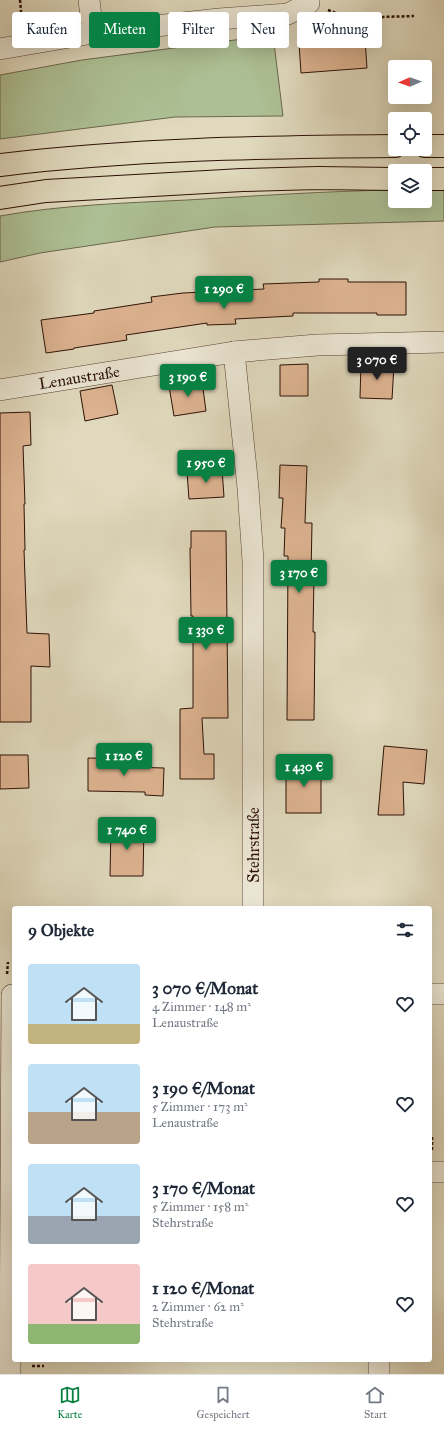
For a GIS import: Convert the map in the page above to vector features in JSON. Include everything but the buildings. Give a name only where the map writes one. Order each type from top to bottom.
[{"type":"highway","points":[[0,164],[44,159],[242,148],[388,146]]},
{"type":"highway","points":[[432,146],[444,146]]},
{"type":"highway","points":[[0,198],[46,191],[242,180],[388,178]]},
{"type":"highway","points":[[432,179],[444,179]]},
{"type":"street","points":[[89,0],[90,12]]},
{"type":"street","points":[[160,26],[219,19],[288,14],[309,1]]},
{"type":"street","points":[[0,49],[89,34]]},
{"type":"street","name":"Lenaustraße","points":[[0,390],[234,352],[317,345],[444,342]]},
{"type":"street","name":"Stehrstraße","points":[[234,352],[248,488],[253,561],[253,906]]},
{"type":"street","points":[[432,994],[444,994]]},
{"type":"street","points":[[9,995],[10,1374]]},
{"type":"street","points":[[432,1172],[444,1172]]},
{"type":"street","points":[[379,1362],[379,1374]]},
{"type":"path","points":[[309,1],[349,18],[414,16]]},
{"type":"green space","points":[[237,40],[237,48],[275,48],[283,116],[175,117],[0,139],[0,75],[82,60],[174,48],[229,48],[229,41]]},
{"type":"green space","points":[[388,190],[388,208],[432,208],[432,190],[444,190],[444,221],[215,227],[40,253],[0,262],[0,216],[46,209],[93,205]]}]
